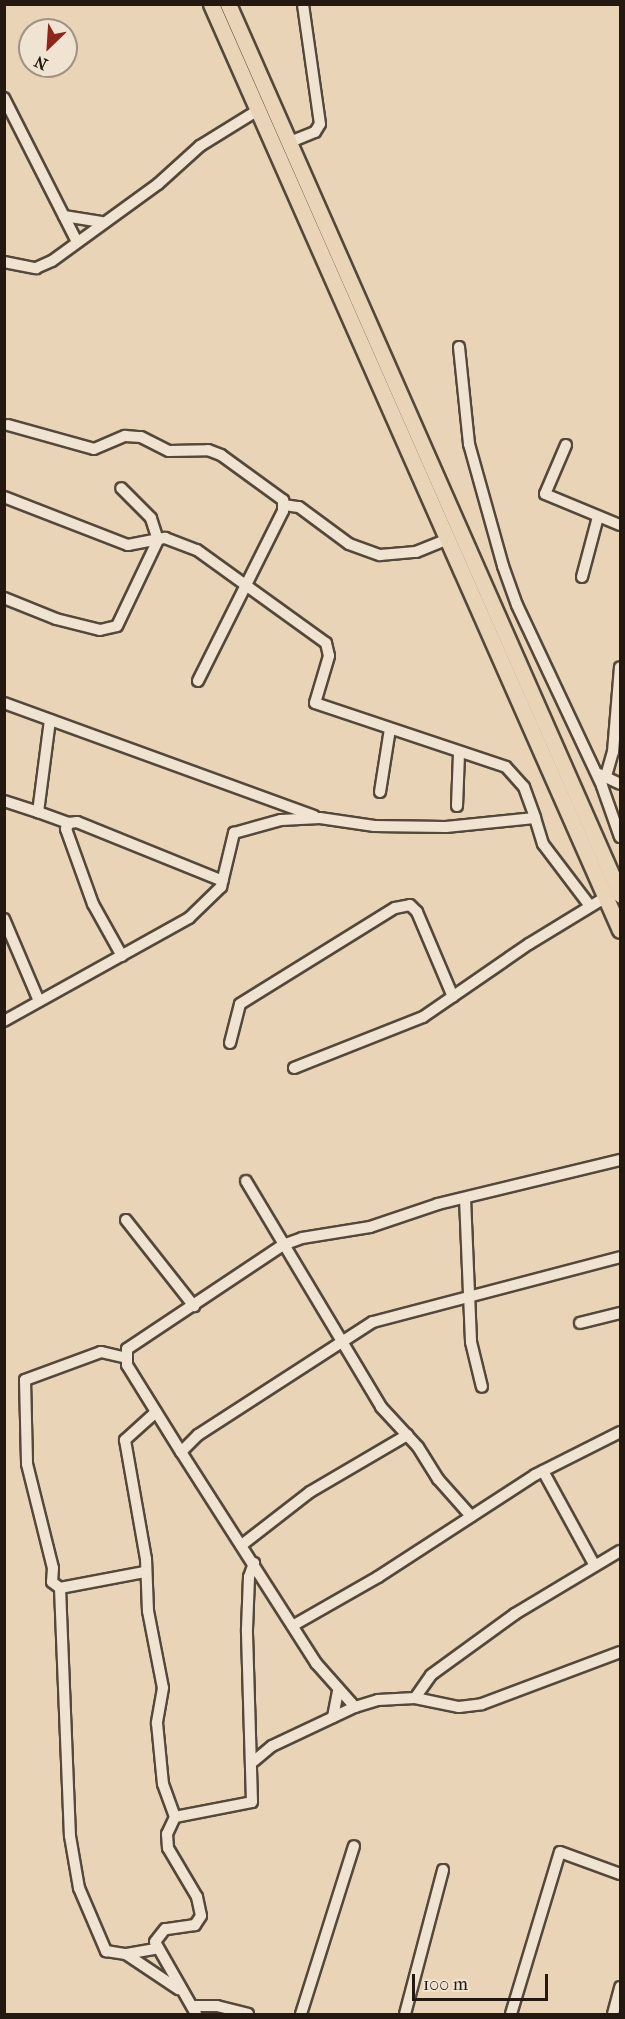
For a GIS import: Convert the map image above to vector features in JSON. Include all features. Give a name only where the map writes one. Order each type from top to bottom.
[{"type":"highway","points":[[211,4],[448,539],[617,893]]},
{"type":"highway","points":[[228,4],[617,893],[621,930]]},
{"type":"street","points":[[290,142],[315,132],[320,124],[303,4]]},
{"type":"street","points":[[4,98],[76,240]]},
{"type":"street","points":[[4,262],[36,268],[158,184],[200,146],[258,110]]},
{"type":"street","points":[[64,216],[102,222]]},
{"type":"street","points":[[459,347],[469,444],[494,539],[517,605],[600,775],[621,837]]},
{"type":"street","points":[[8,425],[94,448],[125,436],[141,437],[169,451],[208,450],[232,463],[284,505],[299,507],[349,544],[380,555],[416,552],[448,539]]},
{"type":"street","points":[[566,445],[545,494],[621,525]]},
{"type":"street","points":[[4,598],[56,619],[109,630],[123,617],[158,540],[151,518],[121,488]]},
{"type":"street","points":[[4,497],[128,545],[172,539],[197,550],[246,583],[326,643],[329,656],[315,703],[506,767],[516,775],[530,796],[543,844],[590,906]]},
{"type":"street","points":[[198,681],[284,505]]},
{"type":"street","points":[[582,577],[598,517]]},
{"type":"street","points":[[600,775],[613,752],[621,667]]},
{"type":"street","points":[[4,703],[320,818]]},
{"type":"street","points":[[38,812],[50,720]]},
{"type":"street","points":[[380,792],[390,729]]},
{"type":"street","points":[[457,806],[459,753]]},
{"type":"street","points":[[600,775],[621,784]]},
{"type":"street","points":[[4,801],[69,823],[77,822],[223,880]]},
{"type":"street","points":[[281,820],[285,805]]},
{"type":"street","points":[[4,1021],[189,918],[218,892],[234,833],[281,820],[320,818],[374,826],[446,826],[535,818]]},
{"type":"street","points":[[69,823],[66,829],[93,904],[122,956]]},
{"type":"street","points":[[294,1068],[423,1017],[590,906],[617,893]]},
{"type":"street","points":[[230,1043],[240,1004],[395,909],[410,905],[417,912],[453,997]]},
{"type":"street","points":[[4,919],[39,1001]]},
{"type":"street","points":[[355,1707],[338,1691],[181,1452],[127,1365],[127,1349],[283,1245],[320,1232],[370,1227],[465,1198],[621,1160]]},
{"type":"street","points":[[246,1181],[381,1407],[407,1435],[455,1501],[471,1516]]},
{"type":"street","points":[[465,1198],[467,1298],[471,1342],[483,1387]]},
{"type":"street","points":[[126,1220],[194,1306]]},
{"type":"street","points":[[181,1452],[198,1435],[374,1322],[621,1257]]},
{"type":"street","points":[[580,1323],[621,1313]]},
{"type":"street","points":[[127,1358],[101,1352],[25,1380],[27,1464],[53,1568],[52,1582],[60,1588],[146,1572]]},
{"type":"street","points":[[156,1412],[125,1440],[146,1572],[148,1611],[164,1689],[157,1724],[163,1784],[175,1817],[167,1834],[168,1848],[193,1889],[201,1916],[195,1925],[165,1929],[155,1942],[155,1949],[194,2010],[217,2006],[248,2014]]},
{"type":"street","points":[[294,1625],[378,1577],[543,1471],[621,1432]]},
{"type":"street","points":[[243,1544],[310,1492],[407,1435]]},
{"type":"street","points":[[543,1471],[594,1564]]},
{"type":"street","points":[[415,1698],[431,1675],[515,1614],[594,1564],[621,1551]]},
{"type":"street","points":[[175,1817],[249,1805],[254,1761],[247,1629],[249,1577],[254,1563]]},
{"type":"street","points":[[60,1588],[70,1836],[79,1888],[101,1946],[112,1954],[155,1949]]},
{"type":"street","points":[[254,1761],[272,1746],[355,1707],[378,1700],[415,1698],[459,1707],[482,1704],[621,1652]]},
{"type":"street","points":[[333,1717],[338,1691]]},
{"type":"street","points":[[301,2014],[354,1845]]},
{"type":"street","points":[[511,2014],[560,1852],[621,1874]]},
{"type":"street","points":[[405,2014],[443,1870]]},
{"type":"street","points":[[142,1952],[152,1973]]},
{"type":"street","points":[[126,1954],[179,1989]]},
{"type":"street","points":[[613,2014],[621,1987]]}]
